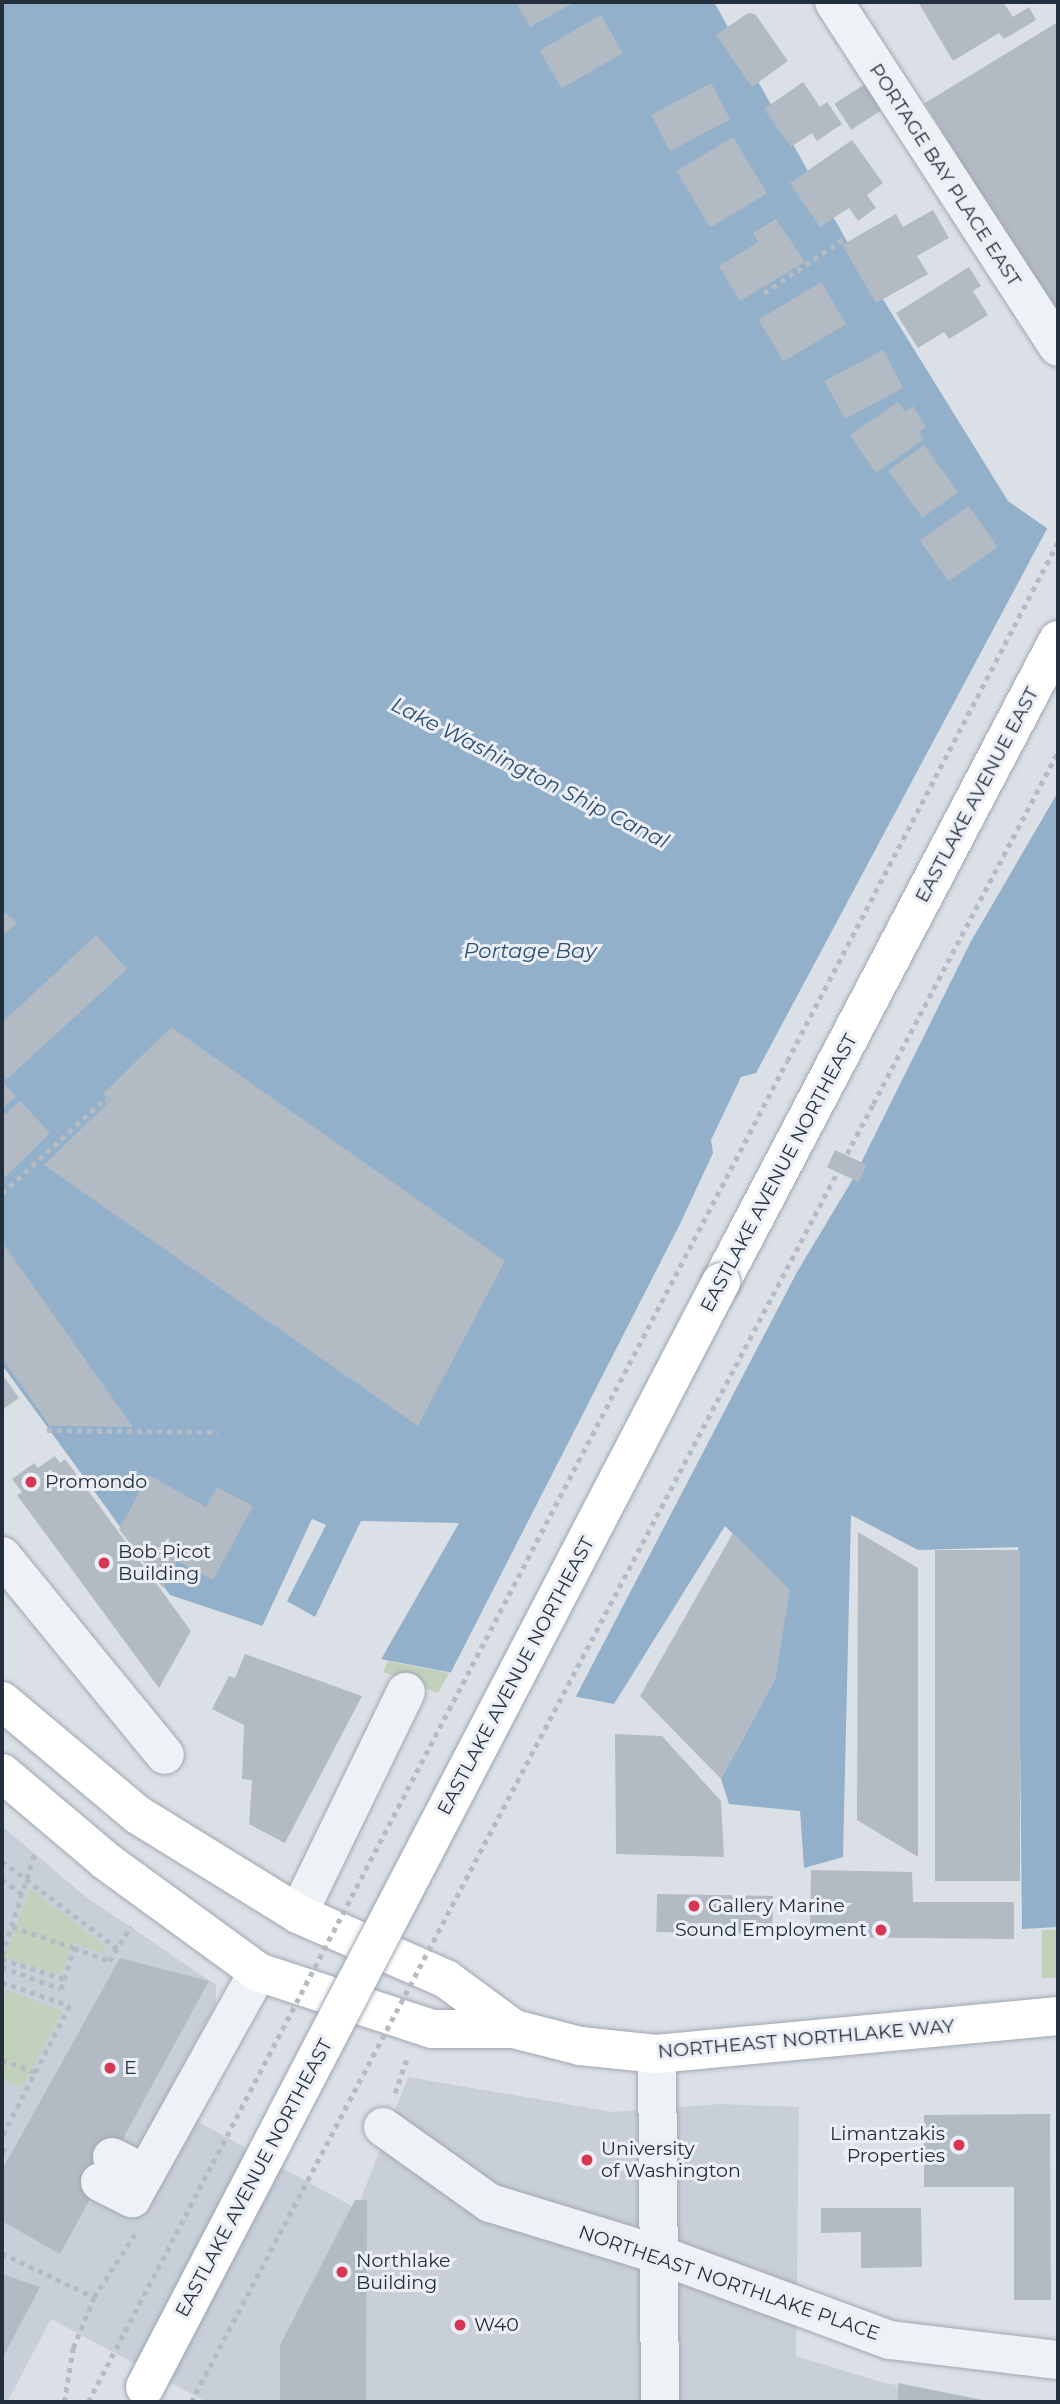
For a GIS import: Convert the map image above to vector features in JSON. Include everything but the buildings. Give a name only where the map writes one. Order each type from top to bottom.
[{"type":"main road","name":"EASTLAKE AVENUE EAST","points":[[896,950],[1058,640]]},
{"type":"main road","name":"EASTLAKE AVENUE NORTHEAST","points":[[137,2402],[896,950]]},
{"type":"main road","name":"NORTHEAST NORTHLAKE WAY","points":[[2,1701],[138,1815],[298,1914],[446,1979],[514,2029]]},
{"type":"main road","name":"NORTHEAST NORTHLAKE WAY","points":[[2,1773],[106,1861],[258,1972],[432,2029],[514,2029],[580,2046],[657,2054],[1058,2016]]},
{"type":"street","name":"PORTAGE BAY PLACE EAST","points":[[834,2],[1058,348]]},
{"type":"street","points":[[2,1556],[165,1755]]},
{"type":"street","points":[[298,1914],[406,1692]]},
{"type":"street","points":[[126,2188],[258,1972]]},
{"type":"street","points":[[657,2054],[660,2402]]},
{"type":"street","name":"NORTHEAST NORTHLAKE PLACE","points":[[383,2127],[490,2203],[657,2254],[890,2340],[1058,2360]]},
{"type":"path","points":[[764,293],[845,238]]},
{"type":"path","points":[[88,2402],[1058,542]]},
{"type":"path","points":[[191,2402],[1058,751]]},
{"type":"path","points":[[2,1193],[106,1099],[109,1101]]},
{"type":"path","points":[[47,1430],[218,1432]]},
{"type":"path","points":[[35,1852],[2,1957],[64,1979]]},
{"type":"path","points":[[2,1861],[117,1948]]},
{"type":"path","points":[[2,1879],[22,1894]]},
{"type":"path","points":[[11,1927],[109,1961],[132,1925]]},
{"type":"path","points":[[2,1967],[61,1989],[74,1948]]},
{"type":"path","points":[[2,1982],[70,2006],[2,2137]]},
{"type":"path","points":[[383,2127],[410,2049]]},
{"type":"path","points":[[2,2060],[35,2072]]},
{"type":"path","points":[[62,2082],[68,2085]]},
{"type":"path","points":[[2,2150],[11,2154]]},
{"type":"path","points":[[64,2402],[73,2348],[94,2297],[126,2188]]},
{"type":"path","points":[[2,2253],[94,2297]]},
{"type":"shaded area","name":"University of Washington","points":[[2,1826],[86,1897],[216,1985],[216,2003],[164,2103],[357,2209],[408,2077],[613,2112],[720,2104],[799,2107],[796,2356],[881,2382],[981,2402],[207,2402],[51,2319],[7,2402],[2,2402]]},
{"type":"green space","points":[[388,1661],[449,1673],[438,1693],[383,1672]]},
{"type":"green space","points":[[30,1888],[106,1948],[104,1954],[73,1942],[61,1975],[4,1957]]},
{"type":"green space","points":[[1042,1930],[1058,1930],[1058,1978],[1042,1978]]},
{"type":"green space","points":[[2,1989],[63,2011],[22,2087],[2,2080]]},
{"type":"water","name":"Portage Bay","points":[[2,2],[714,2],[845,238],[1008,501],[1058,536],[1058,1927],[1022,1929],[1018,1547],[918,1550],[851,1515],[843,1857],[804,1868],[800,1811],[729,1804],[721,1779],[775,1679],[789,1590],[725,1526],[614,1704],[334,1650],[170,1595],[2,1365]]},
{"type":"pier","points":[[1049,525],[1058,532],[1058,792],[970,943],[854,1177],[797,1272],[574,1700],[449,1676],[680,1224],[713,1153],[711,1140],[741,1077],[756,1073]]},
{"type":"pier","points":[[312,1519],[326,1525],[287,1601],[315,1617],[361,1521],[459,1523],[379,1663],[260,1631]]},
{"type":"place","name":"Promondo","points":[[31,1482]]},
{"type":"place","name":"Bob Picot Building","points":[[104,1563]]},
{"type":"place","name":"Gallery Marine","points":[[694,1906]]},
{"type":"place","name":"Sound Employment","points":[[881,1930]]},
{"type":"place","name":"E","points":[[110,2068]]},
{"type":"place","name":"Limantzakis Properties","points":[[959,2145]]},
{"type":"place","name":"University of Washington","points":[[587,2160]]},
{"type":"place","name":"Northlake Building","points":[[342,2272]]},
{"type":"place","name":"W40","points":[[460,2325]]},
{"type":"water label","name":"Lake Washington Ship Canal","points":[[530,773]]}]
